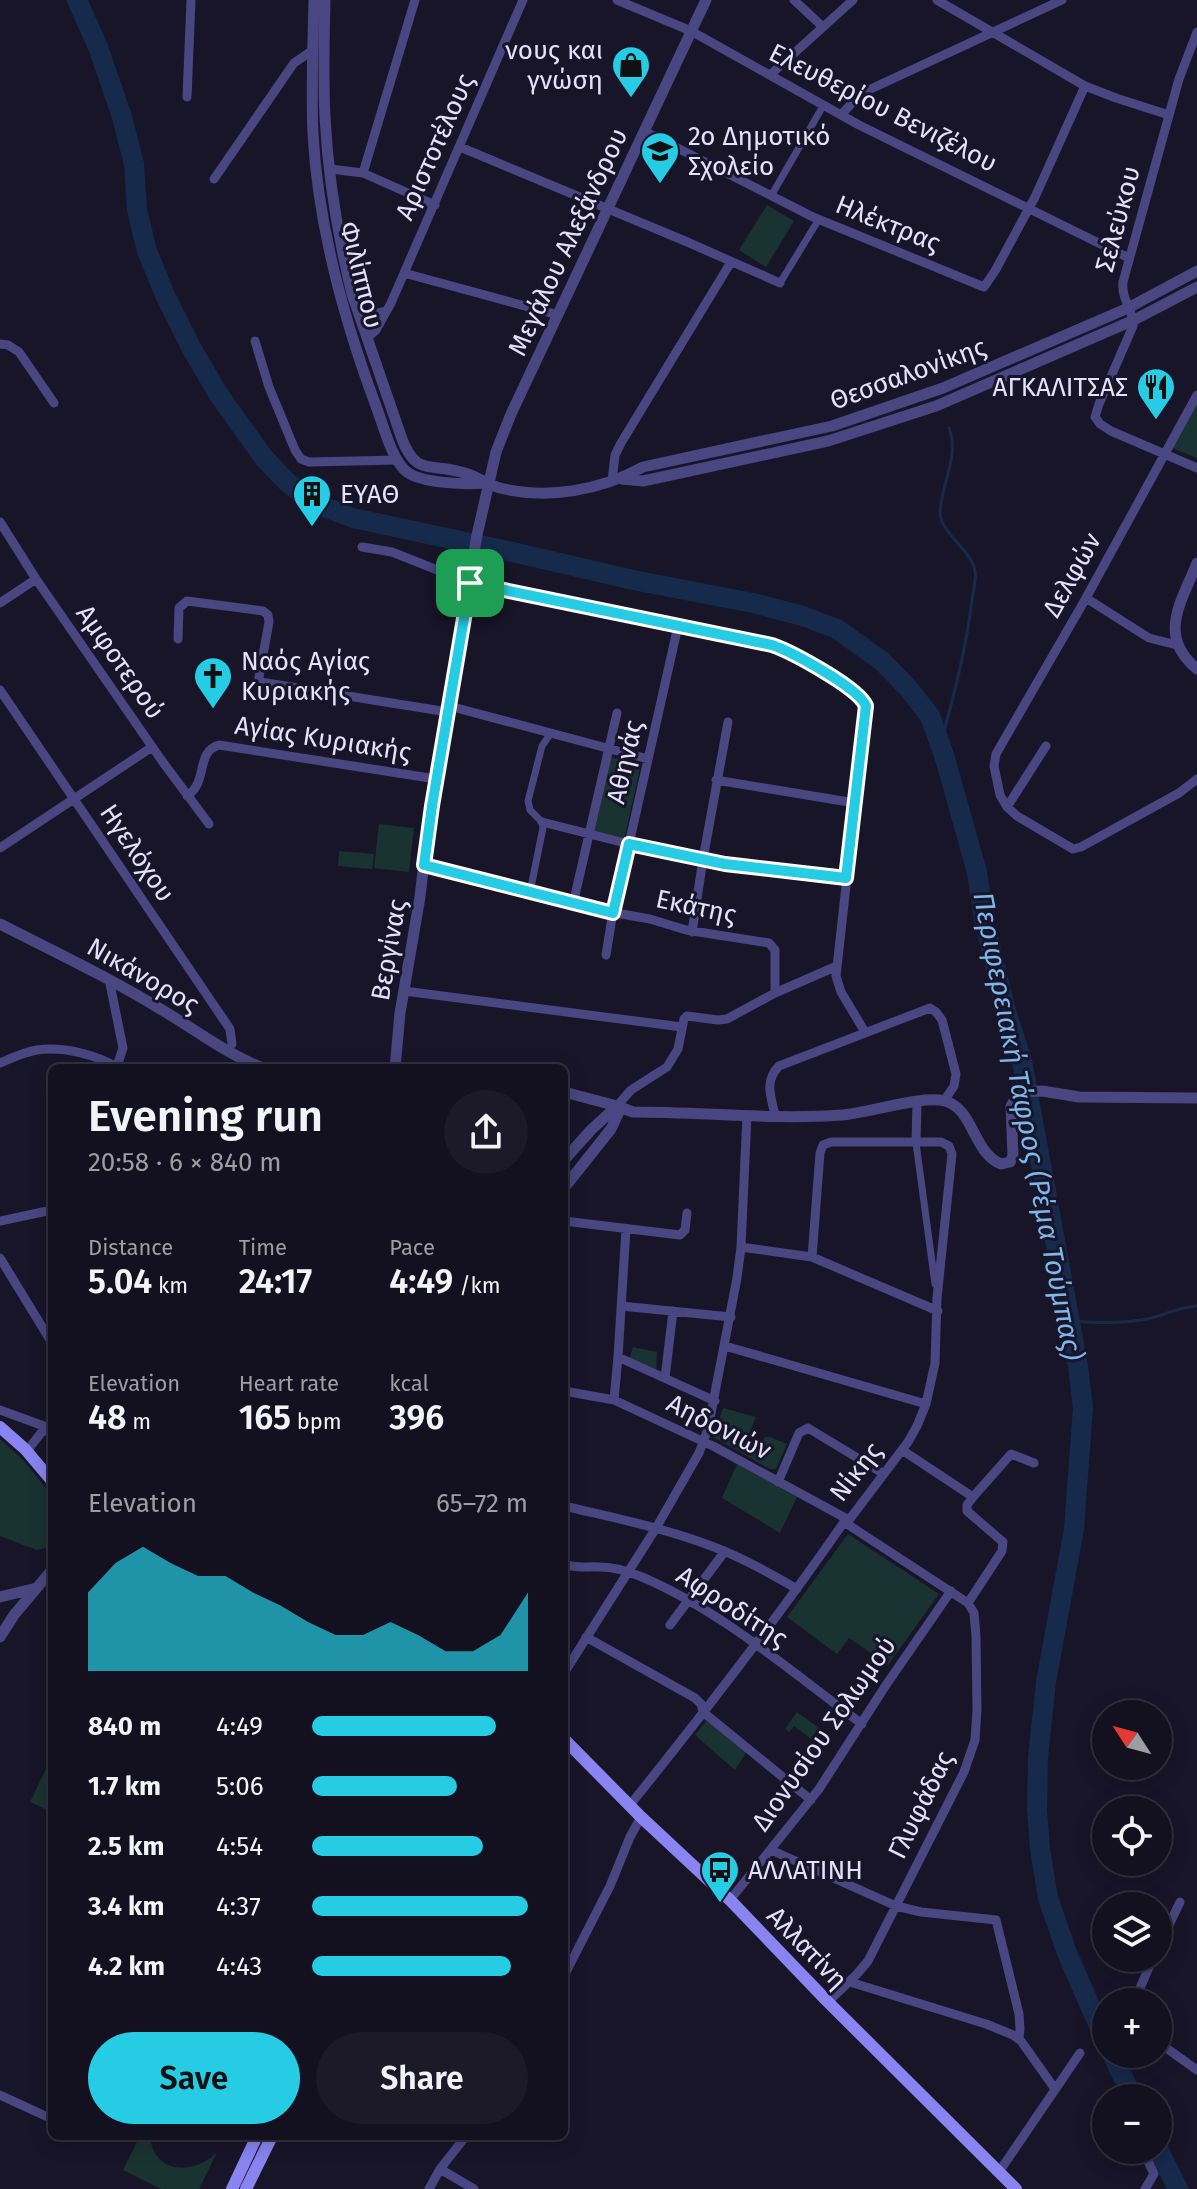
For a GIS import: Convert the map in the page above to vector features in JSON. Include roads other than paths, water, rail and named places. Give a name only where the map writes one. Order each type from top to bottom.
[{"type":"main road","points":[[0,1427],[27,1451],[48,1476]]},
{"type":"main road","name":"Αλλατίνη","points":[[568,1743],[730,1900],[1016,2189]]},
{"type":"main road","points":[[232,2189],[255,2140]]},
{"type":"main road","points":[[246,2189],[270,2140]]},
{"type":"street","points":[[187,97],[191,0]]},
{"type":"street","name":"Φιλίππου","points":[[314,0],[313,136],[321,201],[337,283],[374,401],[398,460]]},
{"type":"street","name":"Φιλίππου","points":[[325,0],[324,114],[347,271],[358,310],[411,458],[423,466],[458,471],[486,483]]},
{"type":"street","points":[[363,173],[415,0]]},
{"type":"street","name":"Αριστοτέλους","points":[[368,337],[376,330],[404,273],[523,0]]},
{"type":"street","name":"Ελευθερίου Βενιζέλου","points":[[617,0],[691,31],[823,106],[1129,258]]},
{"type":"street","name":"Μεγάλου Αλεξάνδρου","points":[[482,513],[486,483],[503,432],[706,0]]},
{"type":"street","points":[[794,0],[823,27]]},
{"type":"street","points":[[770,75],[853,0]]},
{"type":"street","points":[[937,0],[1085,86],[1169,115]]},
{"type":"street","points":[[841,115],[860,94],[1062,0]]},
{"type":"street","name":"Σελεύκου","points":[[1134,320],[1122,291],[1129,258],[1182,70],[1197,32]]},
{"type":"street","points":[[214,179],[294,63],[313,50]]},
{"type":"street","points":[[1029,208],[1085,86]]},
{"type":"street","points":[[771,196],[823,106]]},
{"type":"street","name":"Ηλέκτρας","points":[[644,131],[819,219],[980,287],[988,284],[1029,208]]},
{"type":"street","points":[[460,147],[780,283],[819,219]]},
{"type":"street","points":[[330,169],[363,173],[435,205]]},
{"type":"street","points":[[617,480],[615,455],[621,443],[731,262]]},
{"type":"street","name":"Θεσσαλονίκης","points":[[486,483],[514,491],[542,494],[577,490],[617,480],[643,467],[832,426],[943,388],[1128,308],[1197,271]]},
{"type":"street","points":[[404,273],[558,315]]},
{"type":"street","name":"Θεσσαλονίκης","points":[[617,480],[654,479],[835,439],[946,402],[1134,320],[1197,287]]},
{"type":"street","points":[[358,310],[372,315],[386,311]]},
{"type":"street","points":[[1134,320],[1096,412],[1097,421],[1104,427],[1197,468]]},
{"type":"street","points":[[255,341],[269,387],[301,459],[309,462],[398,460],[405,471],[418,477],[465,484],[486,483]]},
{"type":"street","points":[[4,345],[19,352],[54,403]]},
{"type":"street","points":[[1020,355],[1026,367]]},
{"type":"street","name":"Δελφών","points":[[1007,807],[1000,795],[993,763],[996,754],[1197,395]]},
{"type":"street","points":[[832,426],[835,439]]},
{"type":"street","name":"Βεργίνας","points":[[395,1064],[436,779],[482,513]]},
{"type":"street","name":"Αμφοτερού","points":[[0,522],[152,747],[209,824]]},
{"type":"street","points":[[362,547],[392,552],[470,583],[781,648],[863,698],[866,706],[837,979],[841,992],[865,1032]]},
{"type":"street","points":[[1197,563],[1176,616],[1174,630],[1183,656],[1197,669]]},
{"type":"street","points":[[0,603],[36,579]]},
{"type":"street","points":[[1086,598],[1149,638],[1177,645]]},
{"type":"street","points":[[178,639],[179,608],[184,602],[191,600],[263,611],[268,615],[269,622],[260,682],[448,709],[648,759]]},
{"type":"street","name":"Αθηνάς","points":[[606,955],[678,626]]},
{"type":"street","name":"Ηγελόχου","points":[[0,690],[230,1029],[232,1044]]},
{"type":"street","points":[[573,904],[617,713]]},
{"type":"street","points":[[692,932],[728,722]]},
{"type":"street","points":[[551,733],[541,748],[528,803],[531,812],[542,822],[737,866],[846,878]]},
{"type":"street","name":"Αγίας Κυριακής","points":[[187,796],[197,787],[207,752],[219,745],[436,779]]},
{"type":"street","points":[[1046,746],[1007,807],[1068,847],[1078,849],[1179,793],[1197,779]]},
{"type":"street","points":[[0,848],[152,747]]},
{"type":"street","points":[[716,780],[855,803]]},
{"type":"street","points":[[530,892],[543,833],[542,822]]},
{"type":"street","name":"Εκάτης","points":[[424,865],[573,904],[650,919],[692,932],[772,945],[775,950],[775,993]]},
{"type":"street","points":[[0,916],[14,931]]},
{"type":"street","name":"Νικάνορος","points":[[0,924],[109,979],[221,1047],[255,1064]]},
{"type":"street","points":[[568,1156],[631,1090],[667,1067],[678,1049],[687,1016],[725,1019],[837,966]]},
{"type":"street","points":[[109,979],[123,1048],[119,1064]]},
{"type":"street","points":[[404,991],[682,1027]]},
{"type":"street","points":[[775,1115],[769,1086],[771,1076],[779,1066],[930,1008],[942,1020],[956,1074],[954,1086],[944,1101]]},
{"type":"street","points":[[0,1063],[31,1051],[59,1050],[85,1054],[110,1064]]},
{"type":"street","points":[[568,1093],[633,1112],[747,1115],[844,1115],[917,1102],[944,1101],[958,1108],[989,1156],[1001,1164],[1013,1158],[1011,1106],[1020,1092],[1042,1091],[1079,1097],[1197,1098]]},
{"type":"street","name":"Νίκης","points":[[630,1805],[902,1450],[926,1404],[935,1363],[938,1311],[916,1143],[917,1102]]},
{"type":"street","points":[[568,1183],[611,1129],[619,1112],[617,1106]]},
{"type":"street","points":[[568,1666],[656,1528],[704,1442],[731,1317],[741,1247],[747,1115]]},
{"type":"street","points":[[812,1257],[823,1145],[831,1142],[944,1142],[952,1151],[937,1298]]},
{"type":"street","points":[[0,1221],[48,1211]]},
{"type":"street","points":[[568,1222],[680,1235],[686,1227],[687,1213]]},
{"type":"street","points":[[614,1400],[626,1229]]},
{"type":"street","points":[[741,1247],[812,1257],[938,1311]]},
{"type":"street","points":[[0,1258],[48,1336]]},
{"type":"street","points":[[621,1306],[731,1317]]},
{"type":"street","points":[[665,1378],[673,1311]]},
{"type":"street","points":[[725,1346],[926,1404]]},
{"type":"street","points":[[618,1357],[715,1401]]},
{"type":"street","name":"Αηδονιών","points":[[568,1392],[614,1400],[704,1442],[846,1521],[968,1603]]},
{"type":"street","points":[[0,1410],[48,1426]]},
{"type":"street","points":[[778,1482],[799,1433],[808,1428],[884,1474]]},
{"type":"street","points":[[27,1451],[48,1429]]},
{"type":"street","points":[[902,1450],[973,1497]]},
{"type":"street","points":[[968,1603],[1003,1548],[1001,1540],[967,1511],[967,1505],[1011,1454],[1034,1463]]},
{"type":"street","points":[[568,1507],[656,1528],[725,1551],[797,1589]]},
{"type":"street","points":[[670,1625],[725,1551]]},
{"type":"street","name":"Αφροδίτης","points":[[568,1565],[602,1567],[628,1573],[688,1602],[725,1624],[862,1724]]},
{"type":"street","points":[[1,1632],[48,1575]]},
{"type":"street","points":[[0,1597],[37,1588]]},
{"type":"street","name":"Διονυσίου Σολωμού","points":[[730,1900],[811,1800],[951,1591]]},
{"type":"street","name":"Γλυφάδας","points":[[828,2002],[868,1961],[961,1779],[975,1740],[976,1636],[974,1613],[968,1603]]},
{"type":"street","points":[[586,1637],[695,1698],[703,1712],[811,1800]]},
{"type":"street","points":[[568,1968],[641,1817]]},
{"type":"street","points":[[771,1850],[896,1906],[921,1912],[996,1920],[1019,2014],[1019,2038]]},
{"type":"street","points":[[1172,1919],[1180,1902]]},
{"type":"street","points":[[850,1982],[986,2024],[1019,2038],[1055,2089]]},
{"type":"street","points":[[1172,2052],[1197,2070]]},
{"type":"street","points":[[999,2172],[1080,2053]]},
{"type":"street","points":[[0,2095],[48,2117]]},
{"type":"street","points":[[429,2189],[463,2140]]},
{"type":"street","points":[[1145,2189],[1154,2174],[1149,2164]]},
{"type":"street","points":[[440,2169],[474,2189]]},
{"type":"waterway","name":"Περιφερειακή Τάφρος (Ρέμα Τούμπας)","points":[[77,0],[98,47],[122,117],[134,164],[137,210],[147,251],[165,295],[219,395],[264,458],[287,482],[314,503],[353,518],[803,616],[837,629],[882,661],[930,716],[977,872],[984,919],[1004,1004],[1022,1061],[1078,1366],[1083,1408],[1074,1529],[1046,1682],[1038,1757],[1037,1810],[1048,1898],[1067,1953],[1092,2010]]},
{"type":"waterway","points":[[940,745],[963,655],[976,577],[968,555],[941,520],[941,502],[952,449],[949,428]]},
{"type":"waterway","points":[[1070,1320],[1138,1320],[1197,1306]]},
{"type":"waterway","name":"Περιφερειακή Τάφρος (Ρέμα Τούμπας)","points":[[1119,2068],[1126,2084]]},
{"type":"waterway","name":"Περιφερειακή Τάφρος (Ρέμα Τούμπας)","points":[[1166,2164],[1178,2189]]},
{"type":"place","name":"νους και γνώση","points":[[631,99]]},
{"type":"place","name":"2ο Δημοτικό Σχολείο","points":[[660,185]]},
{"type":"place","name":"ΑΓΚΑΛΙΤΣΑΣ","points":[[1156,421]]},
{"type":"place","name":"ΕΥΑΘ","points":[[312,528]]},
{"type":"place","name":"Ναός Αγίας Κυριακής","points":[[213,710]]},
{"type":"place","name":"ΑΛΛΑΤΙΝΗ","points":[[720,1904]]}]
